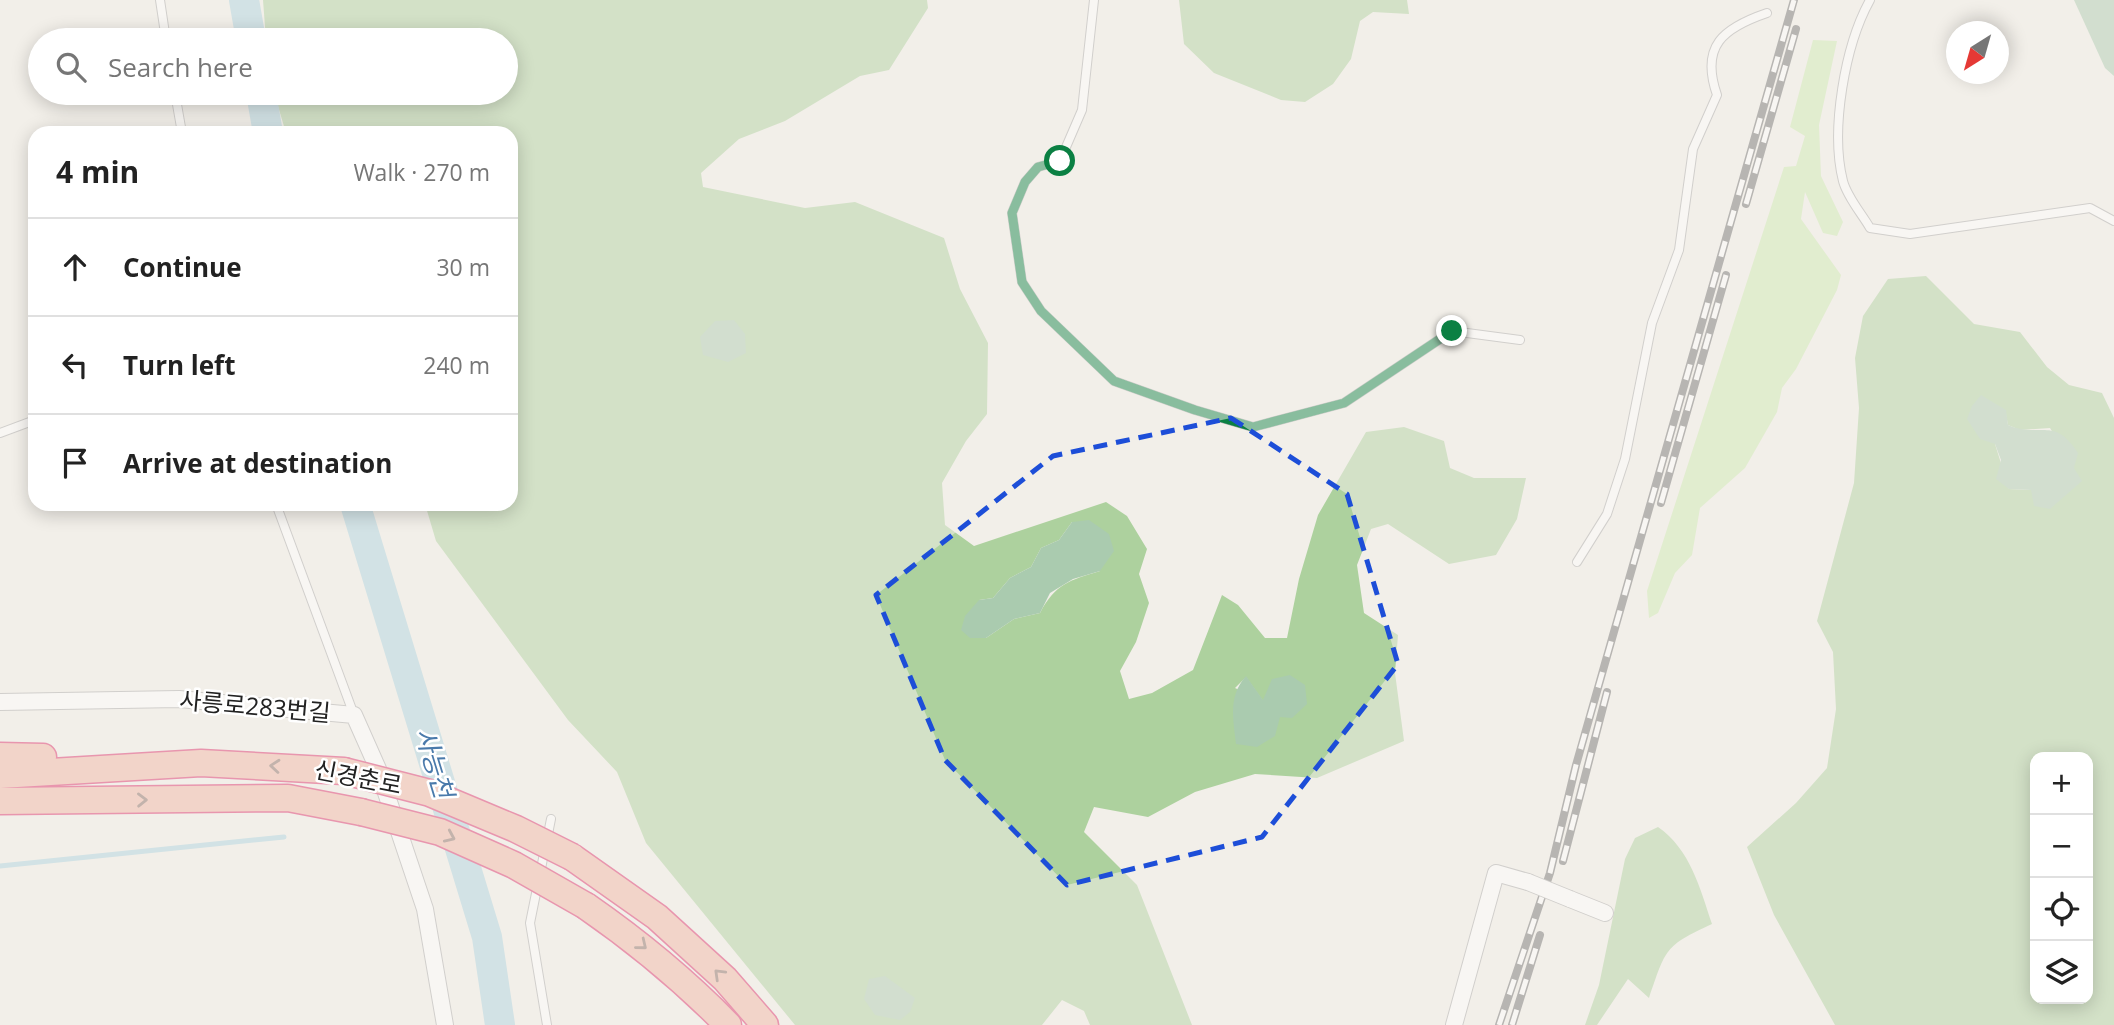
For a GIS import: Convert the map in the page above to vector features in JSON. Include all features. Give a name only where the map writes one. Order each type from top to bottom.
[{"type":"highway","points":[[0,757],[78,757],[128,768]]},
{"type":"highway","name":"신경춘로","points":[[0,775],[201,763],[344,771],[430,793],[516,829],[572,857],[657,917],[725,979],[765,1025]]},
{"type":"highway","name":"신경춘로","points":[[0,800],[288,798],[361,812],[440,832],[514,865],[586,906],[639,942],[728,1025]]},
{"type":"highway","points":[[0,820],[73,801]]},
{"type":"street","name":"사릉로283번길","points":[[0,702],[180,699],[354,715],[378,769],[425,909],[445,1025]]},
{"type":"street","points":[[1454,1025],[1496,873],[1528,882],[1605,913]]},
{"type":"lane","points":[[160,0],[164,28]]},
{"type":"lane","points":[[1094,0],[1082,110],[1060,161],[1038,167],[1025,182],[1012,213],[1022,282],[1041,311],[1114,381],[1253,427],[1344,403],[1452,331],[1520,340]]},
{"type":"lane","points":[[1870,0],[1860,19],[1838,114],[1843,182],[1870,228],[1910,234],[2090,208],[2114,221]]},
{"type":"lane","points":[[1577,562],[1608,514],[1625,459],[1652,323],[1679,250],[1693,149],[1717,94],[1709,73],[1712,50],[1737,23],[1766,13]]},
{"type":"lane","points":[[177,105],[181,126]]},
{"type":"lane","points":[[0,433],[28,423]]},
{"type":"lane","points":[[279,511],[354,715]]},
{"type":"lane","points":[[547,1025],[530,923],[551,820]]},
{"type":"highlighted area","points":[[1231,418],[1347,494],[1398,664],[1262,837],[1067,885],[945,760],[876,595],[1053,456]]},
{"type":"green space","points":[[263,0],[927,0],[928,8],[889,70],[860,76],[785,121],[739,139],[701,173],[703,187],[805,208],[855,202],[944,238],[960,289],[988,343],[987,414],[966,441],[942,483],[945,525],[974,546],[1106,502],[1127,516],[1147,549],[1139,574],[1149,603],[1136,642],[1120,671],[1129,699],[1152,693],[1193,670],[1222,595],[1238,605],[1265,638],[1287,638],[1299,579],[1318,515],[1366,432],[1404,427],[1444,441],[1450,468],[1474,478],[1526,478],[1517,519],[1496,555],[1449,564],[1388,524],[1371,529],[1357,565],[1364,613],[1398,635],[1395,673],[1404,741],[1317,778],[1255,774],[1195,792],[1148,817],[1094,807],[1084,832],[1137,885],[1192,1025],[1090,1025],[1084,1011],[1062,1000],[1042,1025],[795,1025],[646,843],[617,772],[568,720],[436,541],[427,511],[518,511],[518,126],[284,126],[278,105],[518,105],[518,28],[265,28]],"holes":[[[1072,522],[1100,571],[1064,584],[1051,595],[1040,613],[1014,619],[986,638],[979,600],[993,598],[1010,578],[1031,567],[1041,548],[1059,540]],[[1246,677],[1263,701],[1235,688]]]},
{"type":"green space","points":[[1179,0],[1407,0],[1409,14],[1373,12],[1360,21],[1351,59],[1333,84],[1305,102],[1281,100],[1214,73],[1184,44]]},
{"type":"green space","points":[[2074,0],[2114,0],[2114,76],[2105,68]]},
{"type":"green space","points":[[1813,40],[1837,41],[1819,125],[1821,176],[1843,222],[1837,236],[1823,233],[1805,192],[1801,219],[1841,275],[1837,290],[1796,369],[1782,388],[1777,412],[1745,468],[1700,508],[1692,555],[1675,573],[1658,613],[1649,618],[1647,591],[1784,167],[1796,166],[1805,136],[1790,127]]},
{"type":"green space","points":[[1926,276],[1974,324],[2020,332],[2047,367],[2069,385],[2102,393],[2114,418],[2114,1025],[1835,1025],[1774,915],[1747,847],[1796,803],[1827,768],[1836,709],[1833,652],[1817,621],[1854,483],[1859,408],[1855,358],[1863,316],[1888,279]],"holes":[[[2005,410],[2008,425],[2020,430],[2050,428],[2074,468],[2031,490],[2009,489],[1995,444]]]},
{"type":"green space","points":[[734,320],[745,334],[746,353],[728,362],[703,355],[700,337],[715,321]]},
{"type":"green space","points":[[1981,395],[2006,410],[2008,425],[2019,429],[2054,431],[2069,441],[2078,453],[2074,468],[2082,481],[2050,509],[2034,506],[2031,490],[2009,489],[1996,479],[2001,460],[1995,444],[1980,439],[1967,419],[1972,406]]},
{"type":"green space","points":[[1089,520],[1109,534],[1114,551],[1100,571],[1073,579],[1050,593],[1040,613],[1014,619],[986,638],[970,638],[961,630],[965,616],[979,600],[993,598],[1010,578],[1031,567],[1041,548],[1059,540],[1072,522]]},
{"type":"green space","points":[[1290,675],[1305,685],[1307,704],[1292,718],[1280,717],[1275,736],[1257,747],[1236,744],[1234,700],[1246,676],[1263,700],[1272,679]]},
{"type":"green space","points":[[1658,827],[1678,846],[1693,870],[1712,924],[1684,938],[1669,951],[1659,969],[1649,998],[1628,979],[1597,1025],[1585,1025],[1599,985],[1625,859],[1635,838]]},
{"type":"green space","points":[[885,976],[915,998],[910,1012],[900,1020],[875,1015],[864,999],[869,979]]},
{"type":"waterway","name":"사능천","points":[[244,0],[249,28]]},
{"type":"waterway","name":"사능천","points":[[263,105],[267,126]]},
{"type":"waterway","name":"사능천","points":[[357,511],[487,937],[500,1025]]},
{"type":"waterway","points":[[0,866],[284,837]]},
{"type":"railway","points":[[1499,1025],[1550,873],[1576,765],[1794,0]]},
{"type":"railway","points":[[1746,204],[1796,29]]},
{"type":"railway","points":[[1661,503],[1726,275]]},
{"type":"railway","points":[[1563,861],[1607,692]]},
{"type":"railway","points":[[1512,1025],[1540,935]]},
{"type":"route","points":[[1060,161],[1038,167],[1025,182],[1012,213],[1022,282],[1041,311],[1114,381],[1253,427],[1344,403],[1452,331]]}]
